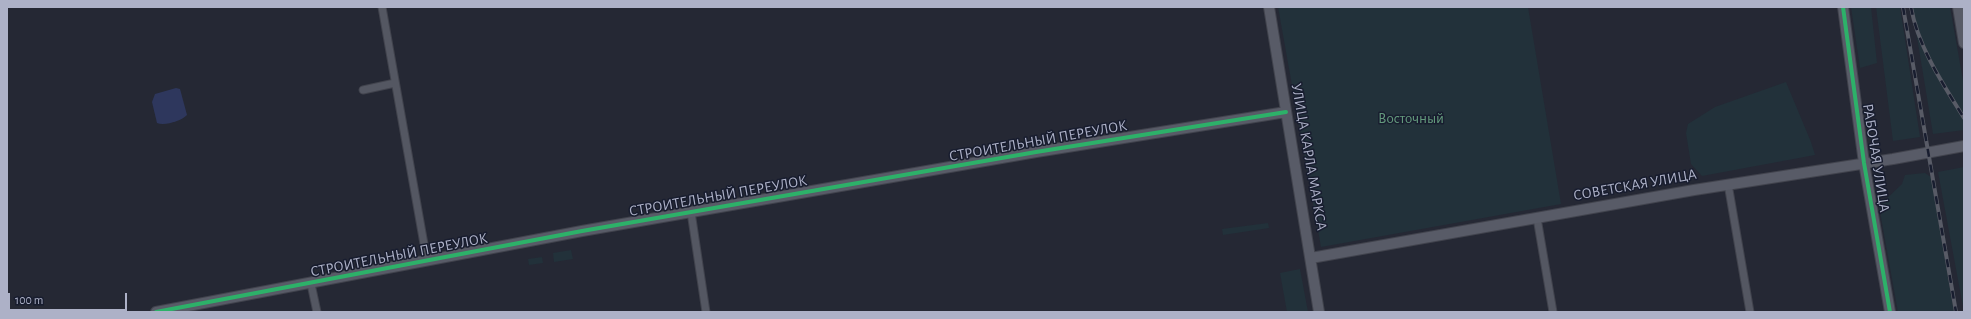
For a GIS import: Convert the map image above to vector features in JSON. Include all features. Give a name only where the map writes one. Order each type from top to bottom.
[{"type":"street","points":[[382,7],[427,262]]},
{"type":"street","name":"УЛИЦА КАРЛА МАРКСА","points":[[1269,7],[1319,312]]},
{"type":"street","name":"РАБОЧАЯ УЛИЦА","points":[[1843,7],[1864,163],[1890,312]]},
{"type":"street","points":[[1958,7],[1964,43]]},
{"type":"street","points":[[363,90],[395,83]]},
{"type":"street","name":"СТРОИТЕЛЬНЫЙ ПЕРЕУЛОК","points":[[156,312],[691,212],[1036,152],[1286,112]]},
{"type":"street","name":"СОВЕТСКАЯ УЛИЦА","points":[[1311,258],[1728,184],[1964,146]]},
{"type":"street","points":[[1728,184],[1750,312]]},
{"type":"street","points":[[691,212],[706,312]]},
{"type":"street","points":[[1537,218],[1553,312]]},
{"type":"street","points":[[310,284],[317,312]]},
{"type":"green space","name":"Восточный","points":[[1278,7],[1528,7],[1561,204],[1321,247]]},
{"type":"green space","points":[[1851,7],[1871,7],[1877,63],[1860,68]]},
{"type":"green space","points":[[1876,7],[1900,7],[1920,137],[1893,141]]},
{"type":"green space","points":[[1912,7],[1950,7],[1964,86],[1964,130],[1933,134]]},
{"type":"green space","points":[[1786,82],[1815,155],[1702,176],[1691,164],[1686,133],[1688,124],[1715,107]]},
{"type":"green space","points":[[1964,167],[1964,312],[1938,172]]},
{"type":"green space","points":[[1925,173],[1931,177],[1954,312],[1898,312],[1879,206],[1902,184],[1905,175]]},
{"type":"green space","points":[[1268,223],[1269,228],[1223,235],[1222,229]]},
{"type":"green space","points":[[571,250],[573,259],[554,262],[553,253]]},
{"type":"green space","points":[[542,257],[543,263],[529,265],[528,259]]},
{"type":"green space","points":[[1300,269],[1308,312],[1287,312],[1280,273]]},
{"type":"water","points":[[176,88],[180,89],[187,115],[173,122],[164,124],[157,123],[152,102],[155,94]]},
{"type":"railway","points":[[1903,7],[1956,312]]},
{"type":"railway","points":[[1911,7],[1914,22],[1925,51],[1964,118]]},
{"type":"cycle path","points":[[1843,7],[1864,163],[1890,312]]},
{"type":"cycle path","points":[[156,312],[582,231],[1036,152],[1286,112]]}]
